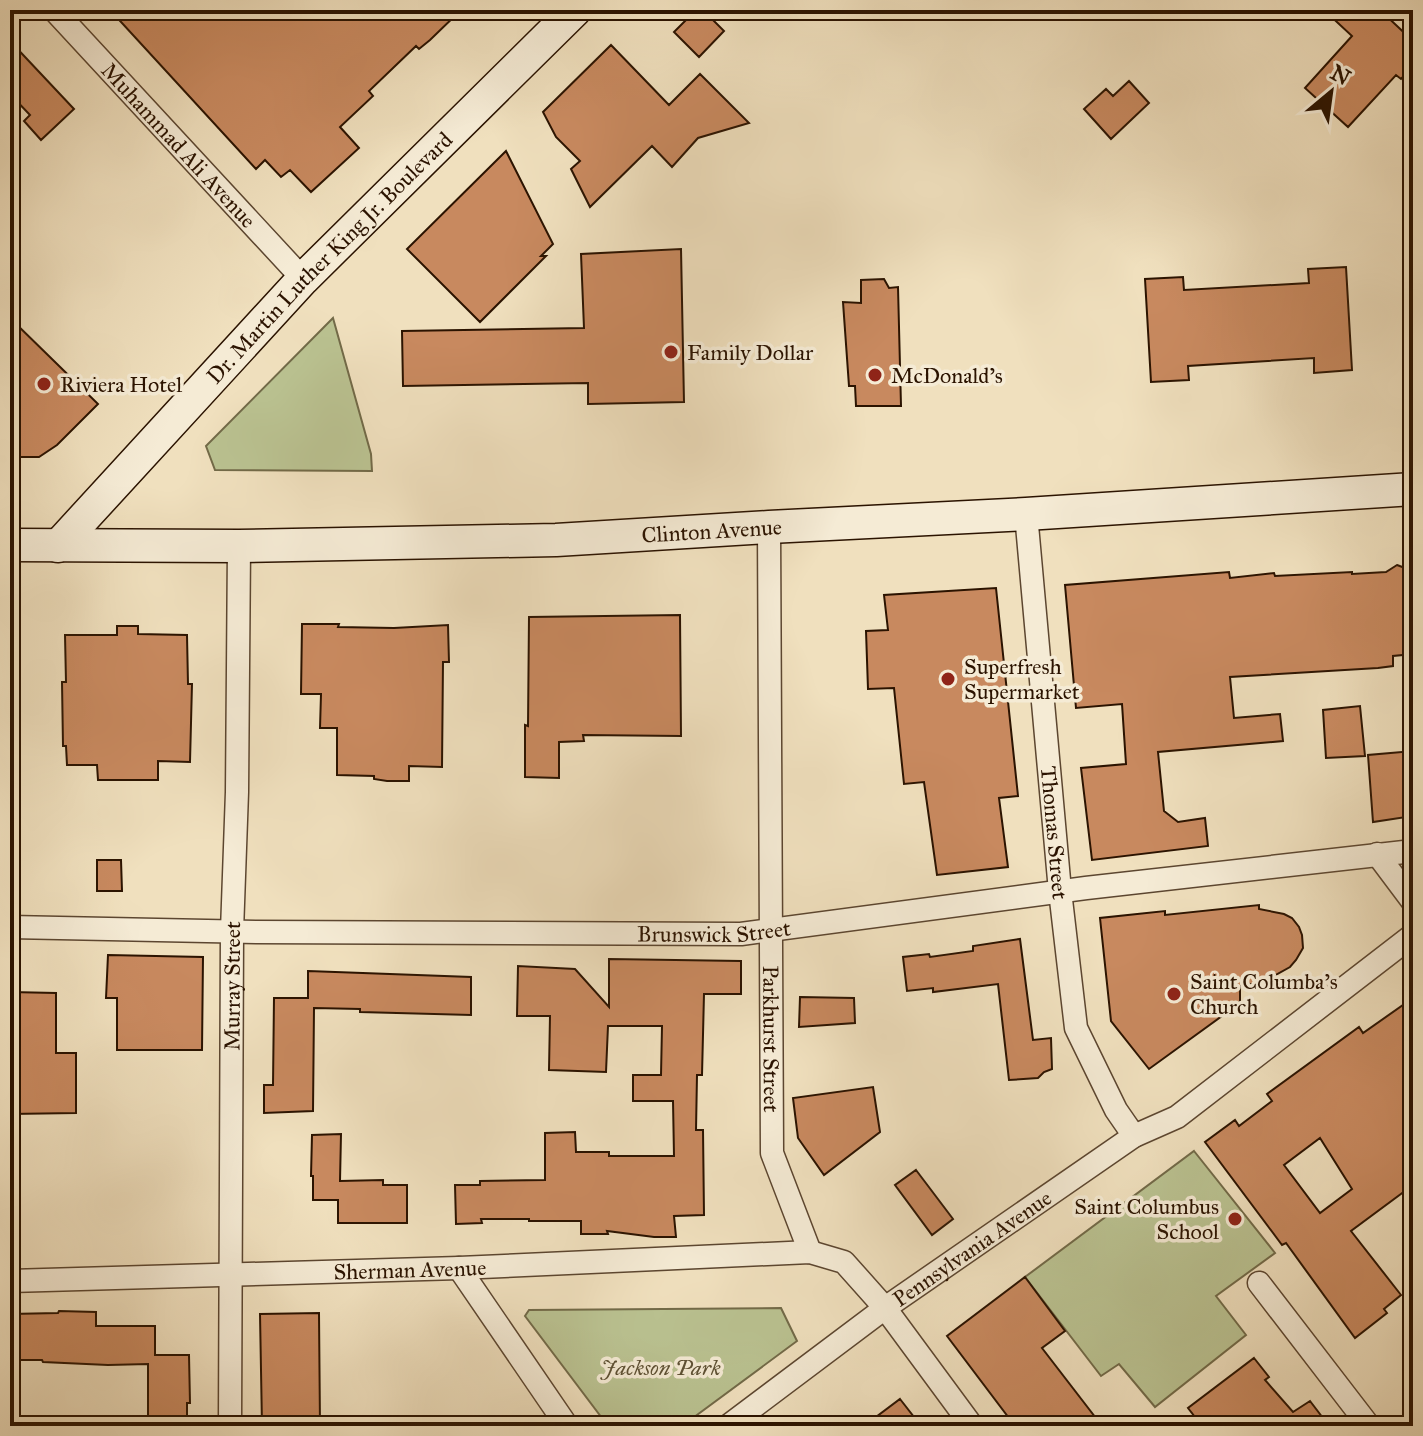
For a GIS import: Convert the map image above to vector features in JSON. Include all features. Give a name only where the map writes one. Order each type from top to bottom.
[{"type":"main road","name":"Dr. Martin Luther King Jr. Boulevard","points":[[58,546],[303,279],[575,10]]},
{"type":"main road","name":"Clinton Avenue","points":[[10,545],[239,546],[556,540],[1413,489]]},
{"type":"street","name":"Muhammad Ali Avenue","points":[[54,10],[303,279]]},
{"type":"street","name":"Thomas Street","points":[[1026,514],[1060,891],[1076,1028],[1116,1110],[1134,1136]]},
{"type":"street","name":"Parkhurst Street","points":[[769,527],[772,1153],[810,1252]]},
{"type":"street","name":"Murray Street","points":[[230,1426],[232,931],[237,792],[239,546]]},
{"type":"street","name":"Brunswick Street","points":[[10,927],[741,934],[1060,891],[1413,851]]},
{"type":"street","points":[[1377,854],[1413,902]]},
{"type":"street","name":"Pennsylvania Avenue","points":[[728,1426],[885,1308],[1134,1136],[1177,1117],[1413,935]]},
{"type":"street","points":[[810,1252],[844,1262],[885,1308],[972,1426]]},
{"type":"street","name":"Sherman Avenue","points":[[10,1281],[459,1268],[810,1252]]},
{"type":"street","points":[[459,1268],[567,1426]]},
{"type":"street","points":[[1259,1283],[1369,1426]]},
{"type":"green space","points":[[333,318],[371,454],[372,471],[215,470],[206,446]]},
{"type":"green space","points":[[1194,1151],[1275,1253],[1216,1296],[1246,1335],[1155,1407],[1119,1364],[1101,1376],[1025,1277]]},
{"type":"green space","name":"Jackson Park","points":[[781,1308],[797,1341],[682,1426],[608,1426],[525,1316],[529,1310]]},
{"type":"building","points":[[110,10],[461,10],[419,49],[416,46],[369,91],[373,96],[340,127],[359,148],[311,192],[290,170],[281,177],[265,160],[256,169]]},
{"type":"building","points":[[696,10],[703,10],[724,31],[699,57],[674,32]]},
{"type":"building","points":[[1324,10],[1380,10],[1413,41],[1413,66],[1401,79],[1396,75],[1348,127],[1305,88],[1352,36]]},
{"type":"building","points":[[10,41],[74,109],[41,140],[24,121],[30,115],[10,94]]},
{"type":"building","points":[[611,45],[669,105],[700,74],[749,123],[698,138],[672,167],[652,146],[590,207],[571,169],[580,161],[556,137],[543,112]]},
{"type":"building","points":[[1129,81],[1149,103],[1111,139],[1084,109],[1106,89],[1113,96]]},
{"type":"building","points":[[506,151],[553,244],[541,256],[546,256],[480,322],[407,249]]},
{"type":"building","points":[[681,249],[684,402],[588,404],[588,383],[403,386],[402,331],[584,328],[581,254]]},
{"type":"building","points":[[1346,267],[1352,370],[1314,373],[1314,358],[1188,366],[1189,380],[1151,382],[1145,279],[1183,277],[1184,290],[1309,283],[1308,269]]},
{"type":"building","points":[[884,279],[889,288],[898,287],[901,406],[856,406],[855,386],[849,386],[843,302],[861,303],[861,280]]},
{"type":"building","name":"Riviera Hotel","points":[[10,318],[98,404],[57,445],[39,457],[10,457]]},
{"type":"building","points":[[1397,565],[1413,571],[1413,654],[1393,656],[1393,666],[1378,668],[1230,677],[1234,718],[1280,714],[1283,741],[1158,752],[1164,811],[1178,822],[1205,818],[1208,846],[1092,860],[1081,768],[1126,764],[1122,704],[1076,708],[1065,585],[1229,572],[1230,578],[1274,573],[1275,576],[1386,572]]},
{"type":"building","points":[[996,588],[1018,796],[999,798],[1008,867],[937,875],[924,782],[904,784],[894,688],[868,689],[866,631],[888,630],[884,595]]},
{"type":"building","points":[[680,615],[681,736],[583,735],[584,741],[559,742],[559,778],[525,777],[529,617]]},
{"type":"building","points":[[302,624],[394,628],[448,625],[449,662],[443,662],[442,767],[409,766],[409,781],[337,775],[337,728],[320,728],[321,694],[301,694]]},
{"type":"building","points":[[117,626],[138,626],[138,634],[187,635],[188,684],[192,684],[190,762],[158,761],[158,780],[98,780],[97,765],[67,765],[66,746],[63,746],[62,682],[66,682],[65,635],[117,635]]},
{"type":"building","points":[[1360,706],[1365,756],[1326,758],[1323,710]]},
{"type":"building","points":[[1413,751],[1413,816],[1373,822],[1368,755]]},
{"type":"building","points":[[97,860],[121,860],[122,891],[97,891]]},
{"type":"building","name":"Saint Columba's Church","points":[[1259,905],[1259,909],[1292,918],[1299,927],[1303,948],[1296,960],[1290,967],[1263,982],[1240,986],[1240,1002],[1221,1005],[1222,1016],[1149,1069],[1111,1021],[1100,918]]},
{"type":"building","points":[[1020,939],[1033,1040],[1051,1038],[1052,1069],[1038,1078],[1009,1080],[998,984],[933,992],[933,988],[907,991],[903,957],[973,951],[973,946]]},
{"type":"building","points":[[108,955],[203,957],[202,1050],[117,1050],[117,998],[106,998]]},
{"type":"building","points":[[609,959],[741,961],[741,994],[704,994],[702,1075],[697,1075],[696,1130],[703,1130],[704,1215],[674,1216],[676,1237],[607,1231],[608,1234],[581,1234],[581,1221],[481,1219],[482,1223],[456,1224],[455,1185],[480,1185],[480,1181],[545,1180],[545,1133],[575,1132],[576,1152],[609,1152],[609,1156],[674,1156],[673,1101],[633,1101],[633,1075],[661,1075],[662,1026],[608,1026],[606,1072],[549,1070],[550,1016],[517,1016],[518,966],[575,969],[609,1007]]},
{"type":"building","points":[[308,971],[471,977],[471,1015],[314,1008],[313,1111],[264,1113],[264,1085],[273,1085],[274,998],[308,998]]},
{"type":"building","points":[[10,992],[56,993],[56,1053],[76,1053],[76,1113],[10,1114]]},
{"type":"building","points":[[800,997],[854,998],[855,1023],[799,1027]]},
{"type":"building","points":[[1413,998],[1413,1185],[1351,1231],[1401,1295],[1384,1309],[1387,1313],[1355,1338],[1286,1243],[1282,1245],[1205,1142],[1235,1120],[1239,1126],[1272,1101],[1267,1094],[1359,1027],[1363,1033]],"holes":[[[1320,1138],[1352,1189],[1320,1213],[1284,1165]]]},
{"type":"building","points":[[873,1087],[880,1132],[824,1175],[798,1138],[793,1098]]},
{"type":"building","points":[[341,1134],[340,1181],[383,1180],[383,1185],[407,1185],[407,1223],[338,1223],[338,1200],[313,1200],[312,1135]]},
{"type":"building","points":[[916,1170],[953,1219],[932,1235],[895,1185]]},
{"type":"building","points":[[1025,1277],[1065,1331],[1042,1348],[1102,1426],[1015,1426],[947,1336]]},
{"type":"building","points":[[96,1312],[96,1326],[155,1326],[155,1355],[189,1355],[187,1426],[148,1426],[148,1364],[10,1360],[10,1314]]},
{"type":"building","points":[[319,1313],[320,1426],[262,1426],[260,1314]]},
{"type":"building","points":[[1254,1358],[1269,1377],[1265,1380],[1293,1412],[1310,1401],[1329,1426],[1202,1426],[1188,1408]]},
{"type":"building","points":[[900,1399],[921,1426],[864,1426]]},
{"type":"place","name":"Family Dollar","points":[[671,352]]},
{"type":"place","name":"McDonald's","points":[[875,375]]},
{"type":"place","name":"Riviera Hotel","points":[[44,384]]},
{"type":"place","name":"Superfresh Supermarket","points":[[948,679]]},
{"type":"place","name":"Saint Columba's Church","points":[[1174,994]]},
{"type":"place","name":"Saint Columbus School","points":[[1235,1219]]}]
